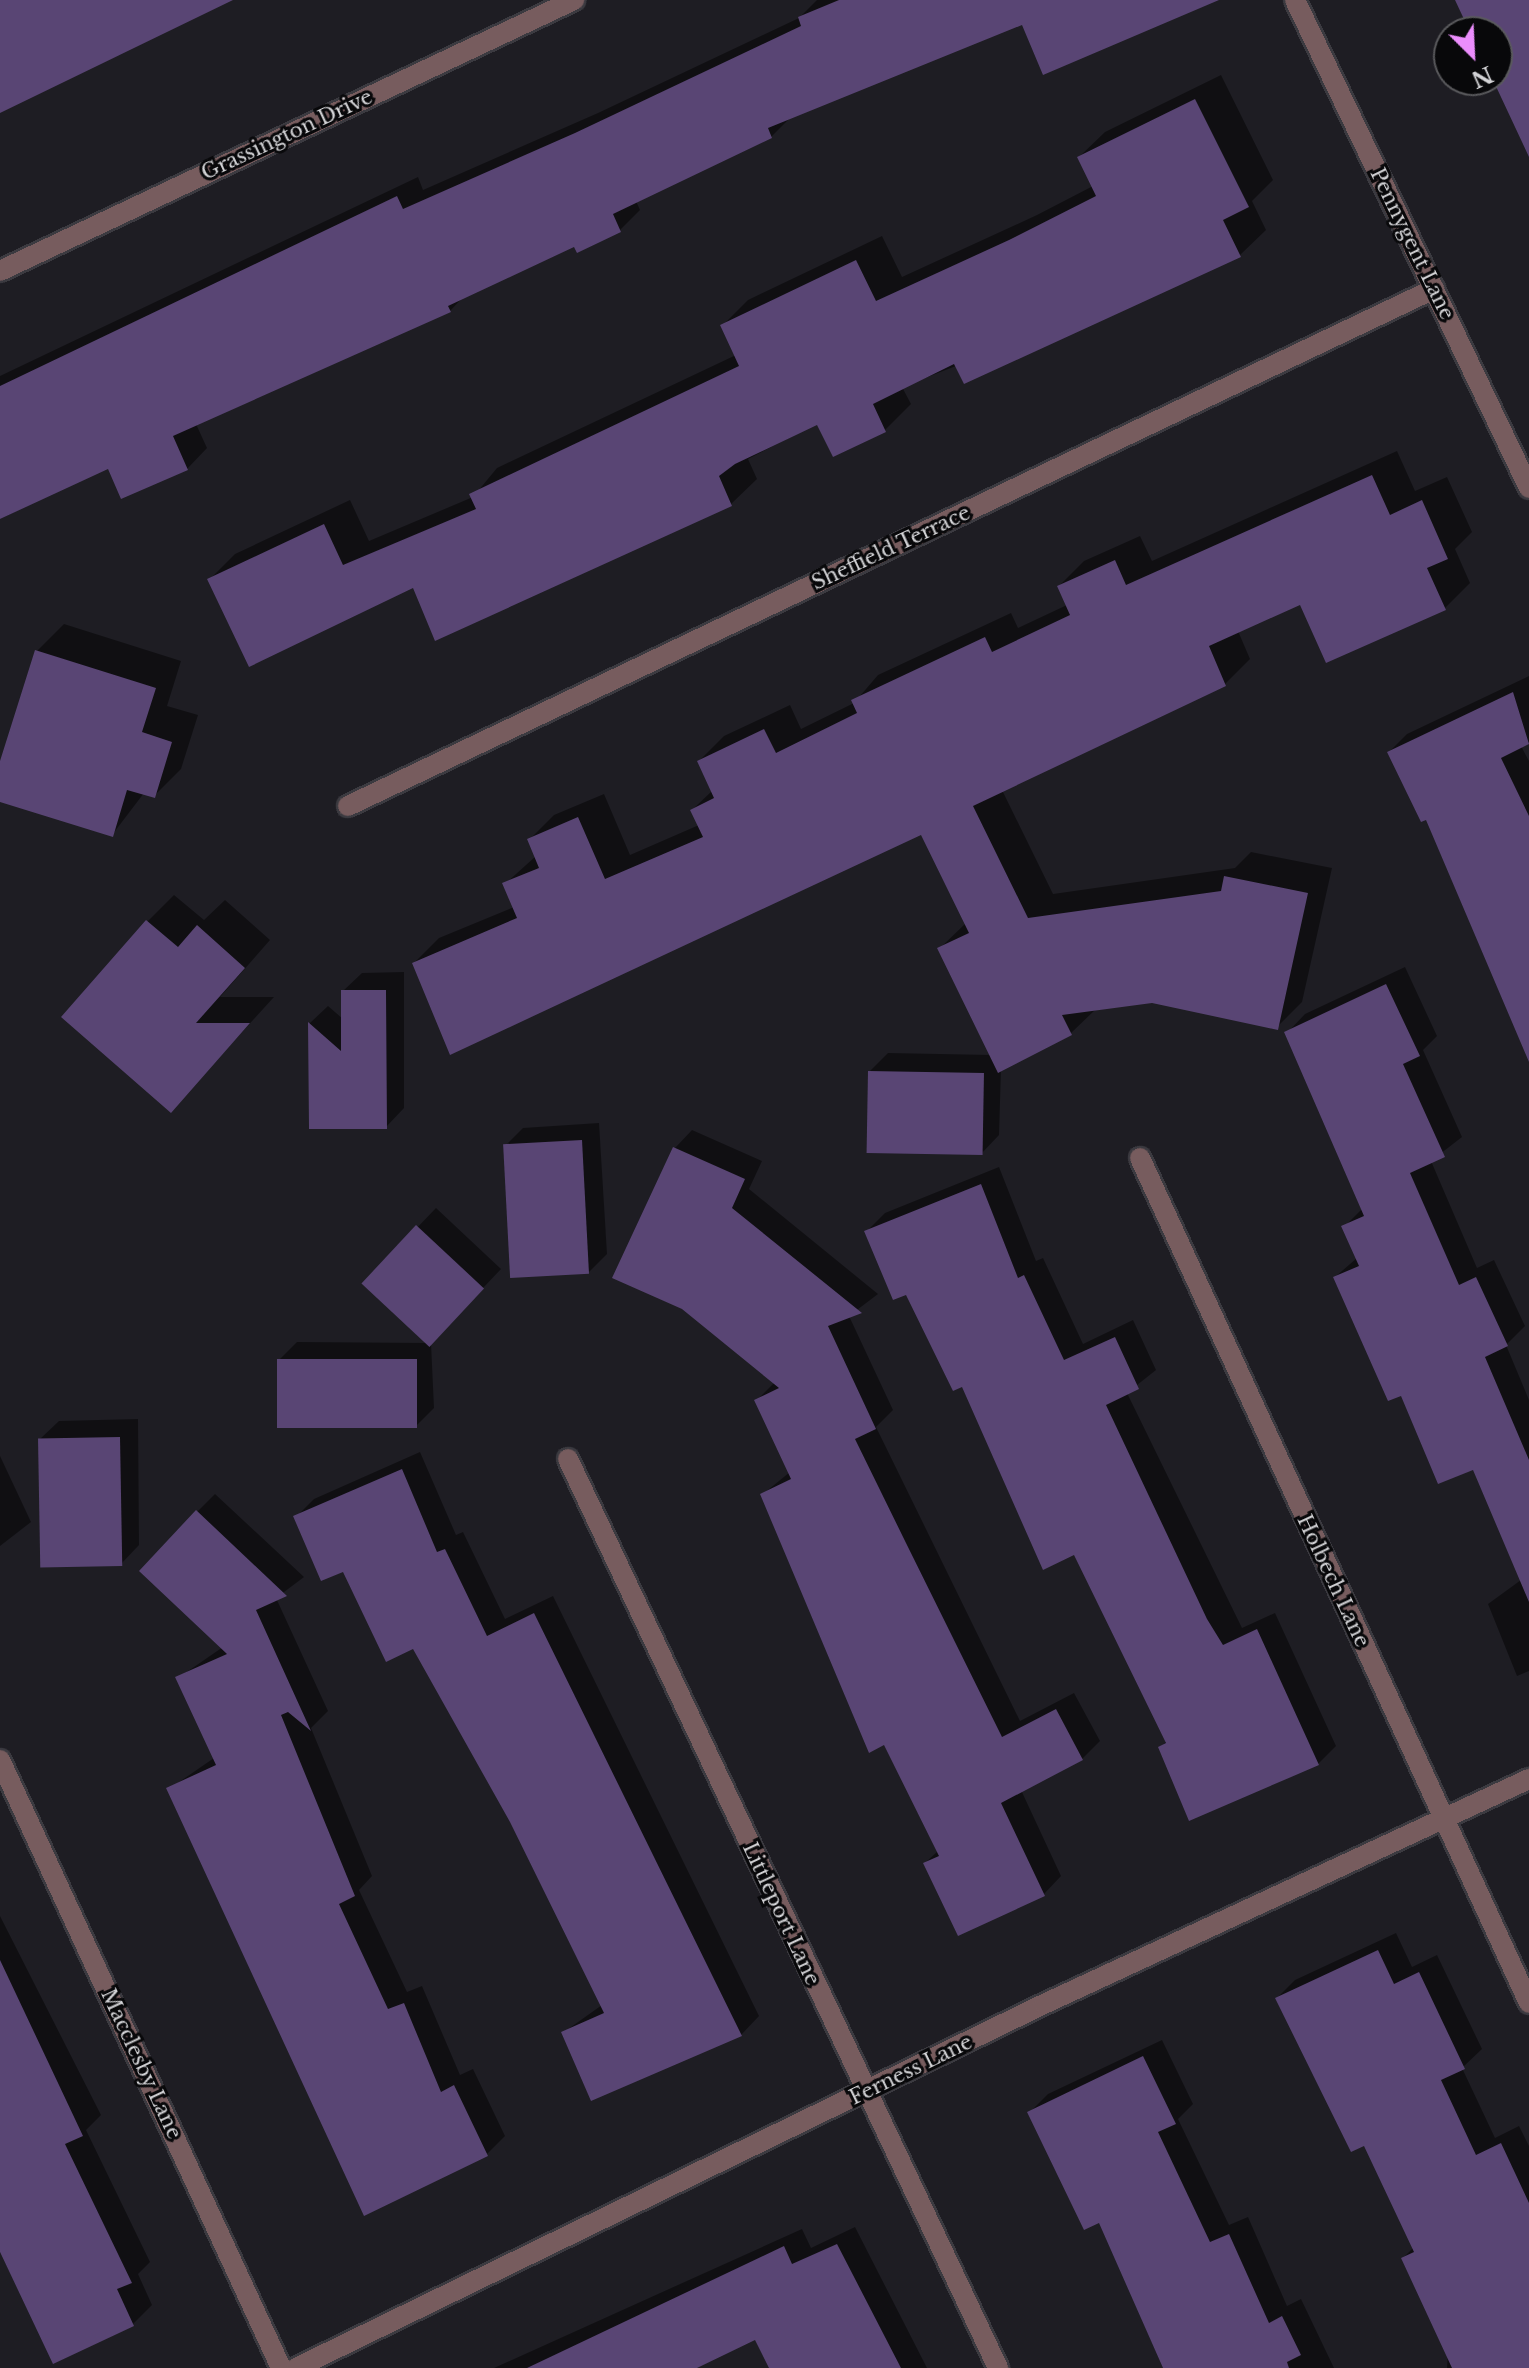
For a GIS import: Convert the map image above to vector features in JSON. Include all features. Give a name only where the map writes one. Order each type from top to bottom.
[{"type":"street","name":"Grassington Drive","points":[[0,271],[574,0]]},
{"type":"street","name":"Pennygent Lane","points":[[1295,0],[1529,488]]},
{"type":"street","name":"Sheffield Terrace","points":[[348,806],[1434,289]]},
{"type":"street","name":"Holbech Lane","points":[[1140,1158],[1441,1818],[1529,2003]]},
{"type":"street","name":"Littleport Lane","points":[[568,1459],[864,2094],[998,2368]]},
{"type":"street","name":"Macclesby Lane","points":[[0,1760],[281,2368]]},
{"type":"street","name":"Ferness Lane","points":[[296,2368],[1441,1818],[1529,1779]]},
{"type":"building","points":[[0,0],[233,0],[0,113]]},
{"type":"building","points":[[839,0],[1219,0],[1043,75],[1022,25],[768,128],[772,138],[613,214],[621,232],[577,253],[574,247],[448,306],[451,312],[173,436],[188,470],[121,499],[108,469],[0,519],[0,386],[397,196],[403,209],[575,133],[801,26],[798,17]]},
{"type":"building","points":[[1455,0],[1529,0],[1529,157],[1500,96],[1513,96],[1513,16],[1462,16]]},
{"type":"building","points":[[1195,99],[1249,207],[1223,220],[1241,257],[964,384],[954,364],[873,404],[886,432],[833,457],[817,425],[735,464],[719,476],[732,506],[435,641],[413,588],[249,667],[207,579],[324,524],[343,565],[476,509],[469,494],[739,366],[720,325],[856,260],[876,301],[1009,240],[1096,196],[1077,157]]},
{"type":"building","points":[[1372,475],[1390,515],[1422,500],[1448,559],[1427,568],[1446,610],[1326,663],[1300,605],[1209,646],[1226,686],[973,806],[1028,918],[1221,891],[1224,876],[1308,893],[1278,1030],[1152,1003],[1062,1015],[1072,1035],[998,1073],[937,948],[969,933],[921,835],[450,1055],[412,963],[517,918],[502,883],[539,868],[527,839],[578,817],[605,879],[703,837],[690,810],[714,798],[697,761],[764,729],[776,753],[857,713],[851,700],[985,637],[992,652],[1070,615],[1057,586],[1115,560],[1126,585]]},
{"type":"building","points":[[35,650],[156,688],[142,732],[172,742],[155,798],[127,790],[113,837],[0,802],[0,761]]},
{"type":"building","points":[[1513,692],[1529,744],[1501,758],[1529,816],[1529,1062],[1426,820],[1421,822],[1387,752]]},
{"type":"building","points":[[146,920],[178,947],[197,925],[245,968],[196,1023],[250,1023],[171,1113],[61,1017]]},
{"type":"building","points":[[1386,984],[1420,1056],[1403,1064],[1445,1157],[1410,1173],[1459,1285],[1476,1277],[1508,1346],[1485,1357],[1529,1460],[1529,1602],[1473,1470],[1438,1484],[1401,1396],[1388,1401],[1333,1277],[1359,1266],[1341,1226],[1364,1216],[1284,1032]]},
{"type":"building","points":[[341,990],[386,990],[387,1129],[309,1129],[308,1022],[341,1051]]},
{"type":"building","points":[[868,1071],[984,1073],[983,1155],[867,1153]]},
{"type":"building","points":[[582,1140],[589,1274],[510,1278],[503,1144]]},
{"type":"building","points":[[673,1147],[745,1179],[732,1208],[862,1313],[828,1326],[876,1429],[855,1439],[906,1543],[1002,1737],[1056,1709],[1083,1760],[1001,1803],[1045,1896],[958,1936],[923,1863],[939,1856],[884,1745],[869,1753],[760,1494],[791,1479],[754,1400],[779,1388],[682,1309],[612,1278]]},
{"type":"building","points":[[981,1184],[1018,1278],[1024,1275],[1064,1360],[1115,1337],[1139,1389],[1106,1405],[1207,1619],[1223,1645],[1257,1629],[1319,1765],[1189,1821],[1158,1747],[1166,1743],[1074,1555],[1043,1570],[962,1387],[953,1391],[906,1295],[893,1300],[864,1231]]},
{"type":"building","points":[[416,1225],[484,1288],[429,1347],[361,1284]]},
{"type":"building","points":[[277,1359],[417,1359],[417,1428],[277,1428]]},
{"type":"building","points":[[120,1437],[122,1566],[40,1567],[38,1438]]},
{"type":"building","points":[[402,1469],[437,1552],[445,1549],[487,1636],[534,1613],[742,2036],[591,2101],[561,2032],[604,2013],[510,1822],[413,1649],[386,1662],[343,1572],[321,1581],[293,1516]]},
{"type":"building","points":[[196,1510],[287,1596],[256,1610],[311,1731],[288,1712],[281,1715],[355,1896],[339,1904],[388,2009],[404,2003],[441,2092],[454,2085],[488,2156],[364,2216],[166,1788],[216,1765],[175,1677],[227,1654],[139,1571]]},
{"type":"building","points":[[1378,1950],[1394,1984],[1419,1972],[1465,2069],[1441,2080],[1476,2155],[1501,2143],[1529,2203],[1529,2368],[1452,2368],[1401,2258],[1414,2252],[1364,2146],[1351,2152],[1275,1998]]},
{"type":"building","points":[[0,1960],[83,2136],[65,2144],[132,2283],[117,2289],[134,2326],[53,2364],[0,2252]]},
{"type":"building","points":[[1143,2056],[1176,2124],[1158,2132],[1210,2242],[1229,2234],[1269,2323],[1282,2316],[1301,2355],[1287,2362],[1289,2368],[1163,2368],[1099,2223],[1084,2230],[1027,2112]]},
{"type":"building","points":[[837,2244],[901,2368],[769,2368],[755,2340],[697,2368],[527,2368],[784,2246],[792,2264]]}]
